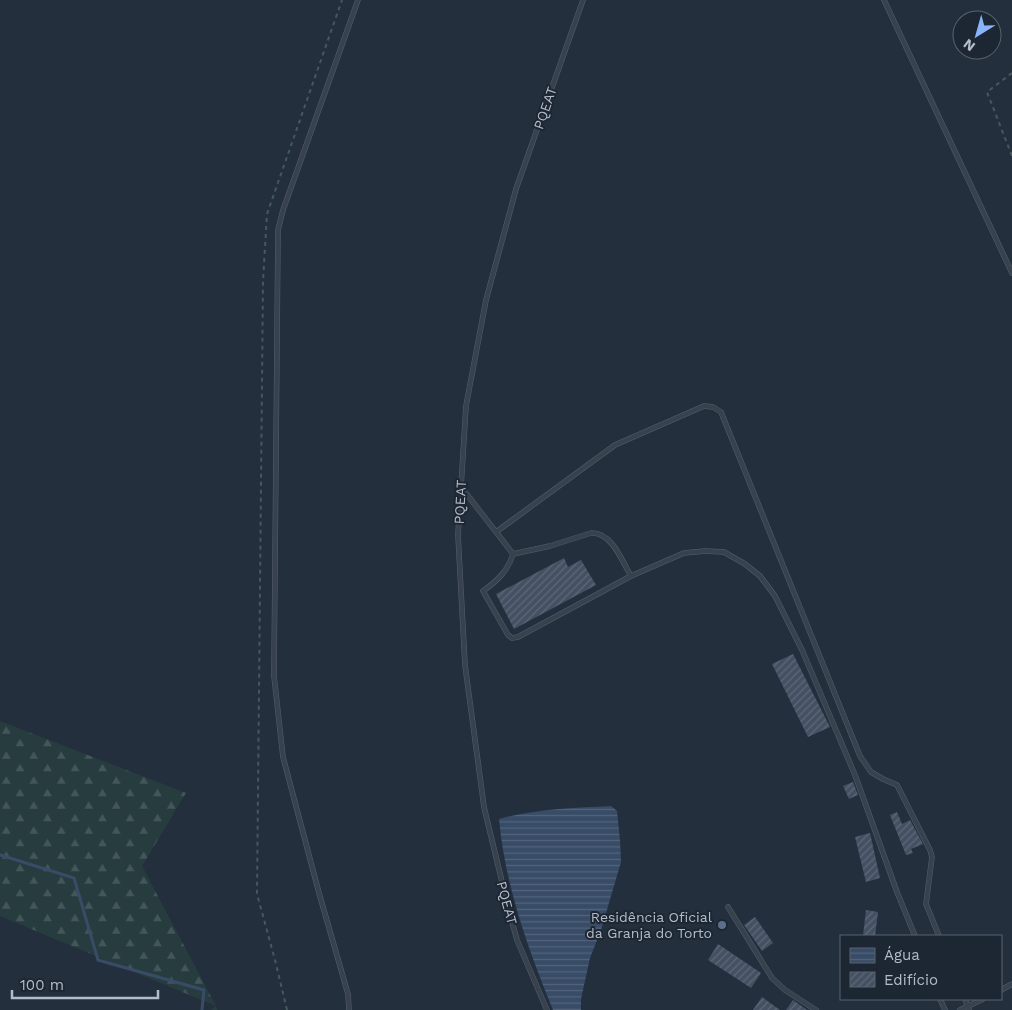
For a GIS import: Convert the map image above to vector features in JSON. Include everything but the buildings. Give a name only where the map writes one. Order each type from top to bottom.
[{"type":"lane","points":[[350,1010],[346,984],[319,894],[283,757],[274,676],[278,230],[283,210],[358,0]]},
{"type":"lane","name":"PQEAT","points":[[546,1010],[510,915],[481,790],[465,665],[458,535],[466,406],[486,300],[516,189],[583,0]]},
{"type":"lane","points":[[884,0],[1012,273]]},
{"type":"lane","points":[[496,532],[615,445],[704,406],[713,407],[721,412],[860,756],[871,772],[897,784],[930,850],[932,857],[926,904],[939,935]]},
{"type":"lane","points":[[461,487],[513,554]]},
{"type":"lane","points":[[513,554],[597,533],[611,543],[631,576]]},
{"type":"lane","points":[[513,554],[498,580],[483,591],[508,635],[512,638],[518,637],[631,576],[684,553],[724,552],[745,564],[760,576],[775,596],[802,650],[855,775],[915,935]]},
{"type":"lane","points":[[728,906],[772,978],[785,990],[816,1010]]},
{"type":"lane","points":[[960,1010],[968,1008],[981,1000]]},
{"type":"path","points":[[1012,73],[987,92],[1012,156]]},
{"type":"green space","points":[[0,721],[186,793],[142,866],[216,1006],[0,916]]},
{"type":"water","points":[[611,806],[617,811],[621,862],[601,930],[590,958],[581,999],[581,1010],[553,1010],[535,964],[512,892],[506,868],[499,819],[541,811]]},
{"type":"waterway","points":[[0,855],[74,878],[98,960],[204,990],[202,1010]]},
{"type":"place","name":"Residência Oficial da Granja do Torto","points":[[722,925]]}]
